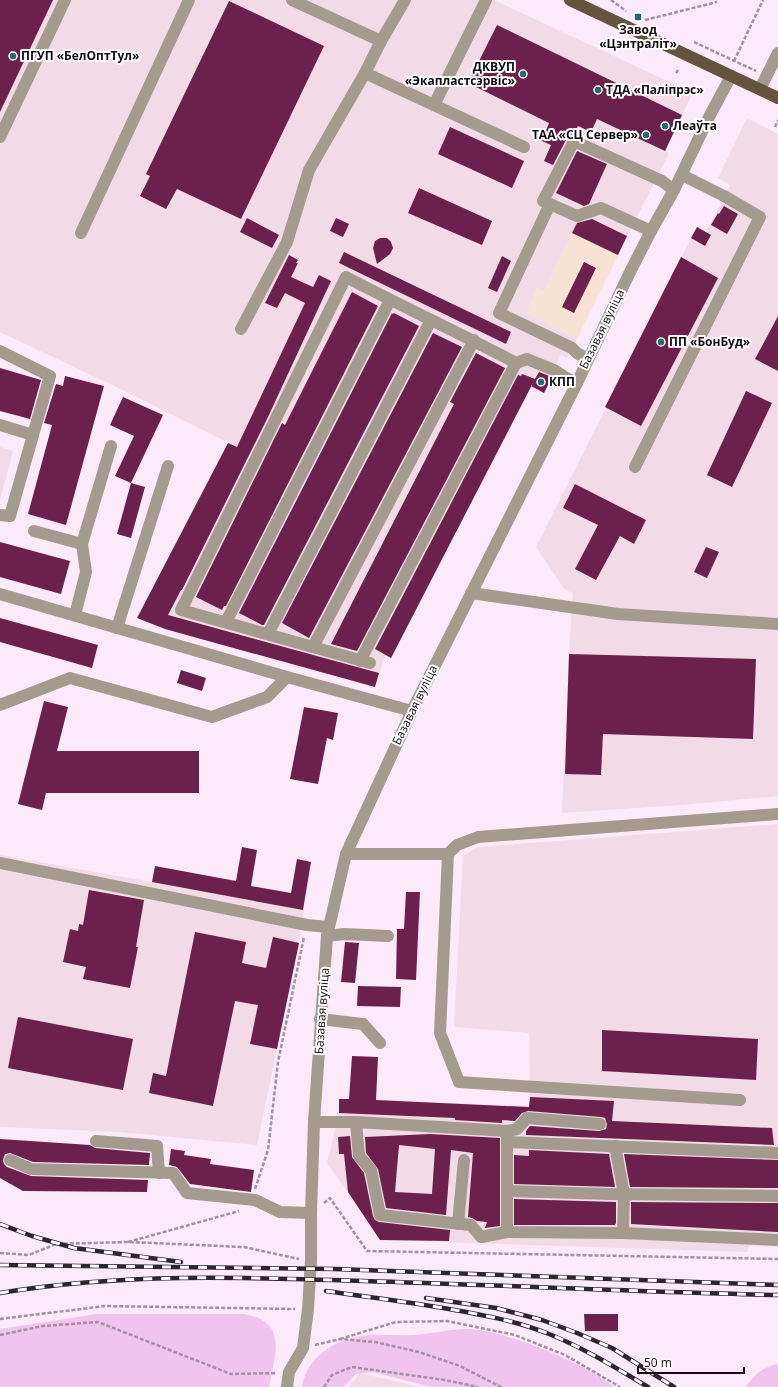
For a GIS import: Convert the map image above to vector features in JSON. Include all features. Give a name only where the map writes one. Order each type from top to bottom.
[{"type":"main road","points":[[570,0],[778,98]]},
{"type":"street","points":[[0,137],[65,0]]},
{"type":"street","points":[[81,233],[189,0]]},
{"type":"street","points":[[292,0],[381,41]]},
{"type":"street","points":[[241,328],[287,242],[309,170],[405,0]]},
{"type":"street","points":[[434,105],[486,0]]},
{"type":"street","points":[[760,89],[778,53]]},
{"type":"street","points":[[365,73],[524,147]]},
{"type":"street","name":"Базавая вуліца","points":[[287,1387],[289,1372],[303,1348],[308,1309],[312,1262],[311,1213],[314,1122],[327,931],[346,854],[412,711],[577,383],[651,231],[682,175],[709,117],[731,76]]},
{"type":"street","points":[[651,231],[601,208],[577,216],[543,201],[574,141],[662,181],[674,190]]},
{"type":"street","points":[[635,467],[760,217],[724,196],[682,175]]},
{"type":"street","points":[[550,204],[499,313],[572,348],[577,353],[588,359]]},
{"type":"street","points":[[516,363],[474,340],[346,278],[181,610],[365,662],[516,363],[527,359],[554,370],[577,383]]},
{"type":"street","points":[[226,622],[390,300]]},
{"type":"street","points":[[268,634],[431,320]]},
{"type":"street","points":[[313,647],[474,340]]},
{"type":"street","points":[[0,351],[50,376],[10,516],[0,515]]},
{"type":"street","points":[[0,425],[33,435]]},
{"type":"street","points":[[75,615],[86,572],[82,544],[111,446]]},
{"type":"street","points":[[117,628],[168,466]]},
{"type":"street","points":[[34,531],[82,544]]},
{"type":"street","points":[[471,593],[618,614],[778,624]]},
{"type":"street","points":[[0,594],[287,677],[412,711]]},
{"type":"street","points":[[0,705],[70,678],[212,717],[267,697],[287,677]]},
{"type":"street","points":[[740,1100],[459,1082],[440,1033],[448,854],[457,845],[478,837],[778,814]]},
{"type":"street","points":[[346,854],[448,854]]},
{"type":"street","points":[[0,863],[307,925],[327,931],[344,934],[388,936]]},
{"type":"street","points":[[320,1019],[363,1024],[380,1043]]},
{"type":"street","points":[[507,1136],[517,1129],[527,1118],[600,1124]]},
{"type":"street","points":[[314,1122],[356,1122],[615,1146],[778,1153]]},
{"type":"street","points":[[356,1122],[359,1156],[371,1170],[380,1215],[471,1225],[481,1237],[507,1232],[623,1233],[778,1240]]},
{"type":"street","points":[[507,1136],[507,1232]]},
{"type":"street","points":[[96,1141],[156,1146],[159,1172]]},
{"type":"street","points":[[615,1146],[624,1194],[623,1233]]},
{"type":"street","points":[[10,1160],[31,1169],[173,1173],[187,1192],[255,1200],[280,1212],[311,1213]]},
{"type":"street","points":[[458,1224],[464,1160]]},
{"type":"street","points":[[507,1191],[778,1196]]},
{"type":"path","points":[[611,0],[629,13]]},
{"type":"path","points":[[734,61],[763,0]]},
{"type":"path","points":[[645,20],[717,2]]},
{"type":"path","points":[[690,41],[766,76]]},
{"type":"path","points":[[775,126],[778,120]]},
{"type":"path","points":[[128,1242],[238,1212],[255,1200],[255,1188],[268,1150],[278,1062],[307,925]]},
{"type":"path","points":[[311,1213],[330,1198],[367,1251],[778,1259]]},
{"type":"path","points":[[0,1253],[30,1255],[56,1244],[128,1242],[244,1247],[312,1262]]},
{"type":"path","points":[[0,1319],[105,1306],[308,1309]]},
{"type":"path","points":[[303,1348],[340,1339],[396,1322],[448,1321],[515,1335],[565,1355],[620,1387]]},
{"type":"path","points":[[0,1334],[44,1326],[98,1322],[231,1374],[289,1372]]},
{"type":"path","points":[[340,1339],[375,1342],[419,1352],[460,1366],[501,1387]]},
{"type":"path","points":[[324,1387],[332,1375],[352,1367],[445,1380],[478,1387]]},
{"type":"shaded area","points":[[0,0],[494,0],[693,93],[665,151],[669,153],[618,255],[572,233],[544,291],[537,288],[526,313],[577,339],[567,358],[560,355],[544,393],[531,386],[391,658],[385,656],[375,687],[165,629],[168,615],[251,454],[112,385],[0,332]]},
{"type":"shaded area","points":[[747,118],[778,134],[778,796],[681,805],[562,813],[573,593],[565,590],[536,547],[691,238],[697,227],[706,232],[730,185],[718,178]]},
{"type":"shaded area","points":[[572,233],[618,255],[577,339],[525,313],[537,288],[544,291]]},
{"type":"shaded area","points":[[0,447],[13,451],[0,501]]},
{"type":"shaded area","points":[[778,824],[778,1247],[749,1246],[747,1252],[380,1240],[327,1163],[339,1113],[339,1099],[529,1106],[529,1033],[454,1027],[463,856],[478,847]]},
{"type":"shaded area","points":[[0,855],[304,909],[299,943],[257,1145],[120,1132],[0,1127]]},
{"type":"shaded area","points":[[97,1314],[244,1314],[258,1318],[268,1324],[276,1341],[276,1352],[269,1387],[0,1387],[0,1329]]},
{"type":"shaded area","points":[[462,1329],[481,1330],[535,1346],[569,1360],[615,1387],[431,1387],[373,1372],[356,1374],[344,1387],[302,1387],[305,1375],[318,1357],[327,1349],[347,1339],[370,1335],[413,1335]]},
{"type":"shaded area","points":[[778,1364],[778,1387],[746,1387],[759,1372]]},
{"type":"shaded area","points":[[360,1373],[420,1387],[348,1387]]},
{"type":"building","name":"ПГУП «БелОптТул»","points":[[0,0],[53,0],[0,112]]},
{"type":"building","points":[[229,1],[324,46],[241,219],[177,189],[166,209],[140,196],[150,176],[146,174]]},
{"type":"building","points":[[497,25],[682,115],[665,151],[597,119],[591,132],[578,126],[574,134],[567,138],[553,165],[544,161],[551,145],[542,141],[549,123],[468,83]]},
{"type":"building","points":[[450,127],[524,161],[512,188],[438,154]]},
{"type":"building","points":[[577,151],[607,164],[589,204],[584,206],[556,193]]},
{"type":"building","points":[[419,188],[492,221],[482,245],[408,213]]},
{"type":"building","points":[[724,206],[738,214],[727,234],[711,225]]},
{"type":"building","points":[[247,218],[279,235],[272,248],[240,232]]},
{"type":"building","points":[[336,218],[349,224],[343,237],[330,231]]},
{"type":"building","points":[[592,219],[627,236],[618,255],[572,233],[577,223]]},
{"type":"building","points":[[697,227],[711,235],[705,246],[691,238]]},
{"type":"building","points":[[380,238],[387,238],[391,242],[393,248],[390,254],[377,264],[373,248],[375,241]]},
{"type":"building","points":[[344,252],[511,332],[506,344],[339,263]]},
{"type":"building","points":[[289,255],[298,260],[291,277],[313,287],[319,275],[331,281],[268,417],[182,590],[168,615],[379,673],[375,687],[165,629],[137,618],[228,443],[237,447],[305,303],[285,293],[277,308],[265,303]]},
{"type":"building","points":[[502,256],[511,261],[497,292],[488,288]]},
{"type":"building","name":"ПП «БонБуд»","points":[[681,257],[718,278],[641,426],[605,407]]},
{"type":"building","points":[[584,262],[596,268],[574,313],[562,307]]},
{"type":"building","points":[[352,292],[378,306],[226,606],[224,606],[222,610],[196,597],[282,423],[285,425]]},
{"type":"building","points":[[392,313],[419,326],[264,625],[262,625],[239,613]]},
{"type":"building","points":[[778,316],[778,371],[755,359]]},
{"type":"building","points":[[433,333],[462,347],[309,638],[282,623]]},
{"type":"building","points":[[476,353],[505,368],[357,651],[331,644],[454,404],[450,402]]},
{"type":"building","points":[[0,368],[41,380],[30,419],[0,411]]},
{"type":"building","points":[[539,372],[552,377],[544,393],[531,386],[391,658],[375,649],[518,375],[521,376],[522,374],[535,379]]},
{"type":"building","points":[[65,376],[104,386],[66,525],[28,514],[52,425],[44,423],[56,384],[63,386]]},
{"type":"building","points":[[746,391],[772,403],[732,487],[707,475]]},
{"type":"building","points":[[123,397],[163,415],[131,483],[115,476],[134,436],[110,425]]},
{"type":"building","points":[[131,483],[145,487],[131,538],[117,534]]},
{"type":"building","points":[[575,484],[646,520],[634,544],[620,536],[596,580],[575,569],[598,525],[563,508]]},
{"type":"building","points":[[0,542],[70,561],[61,594],[0,577]]},
{"type":"building","points":[[706,547],[719,552],[707,578],[694,572]]},
{"type":"building","points":[[0,618],[98,645],[92,668],[0,642]]},
{"type":"building","points":[[569,654],[756,659],[753,739],[603,734],[601,775],[565,774]]},
{"type":"building","points":[[181,670],[206,678],[202,691],[177,683]]},
{"type":"building","points":[[44,701],[68,707],[57,751],[199,751],[199,793],[46,793],[42,810],[18,804]]},
{"type":"building","points":[[304,707],[338,713],[333,740],[327,738],[318,784],[290,779]]},
{"type":"building","points":[[242,847],[257,850],[251,886],[291,893],[297,859],[311,862],[303,910],[152,882],[155,866],[236,881]]},
{"type":"building","points":[[89,890],[144,900],[136,947],[138,947],[130,988],[83,979],[86,967],[63,962],[70,929],[78,931],[79,924],[83,925]]},
{"type":"building","points":[[406,892],[420,892],[416,980],[396,979],[397,929],[404,929]]},
{"type":"building","points":[[195,932],[246,942],[242,963],[266,968],[273,937],[299,943],[277,1049],[250,1044],[258,1005],[235,1001],[213,1106],[149,1093],[153,1073],[166,1076]]},
{"type":"building","points":[[345,942],[359,943],[355,983],[341,982]]},
{"type":"building","points":[[358,986],[401,987],[400,1007],[357,1006]]},
{"type":"building","points":[[18,1017],[133,1039],[123,1090],[8,1068]]},
{"type":"building","points":[[602,1030],[758,1039],[756,1080],[602,1071]]},
{"type":"building","points":[[352,1056],[378,1057],[376,1100],[529,1107],[530,1097],[614,1101],[612,1121],[772,1128],[774,1145],[526,1135],[526,1131],[530,1126],[599,1131],[606,1129],[607,1124],[605,1118],[601,1117],[528,1111],[522,1113],[515,1121],[502,1120],[502,1123],[455,1120],[455,1118],[339,1113],[339,1099],[349,1099]]},
{"type":"building","points":[[430,1134],[500,1138],[500,1226],[485,1228],[487,1222],[477,1221],[468,1217],[473,1153],[451,1150],[446,1215],[386,1208],[378,1169],[366,1153],[365,1137]],"holes":[[[399,1145],[435,1149],[432,1194],[395,1192]]]},
{"type":"building","points":[[350,1136],[352,1157],[364,1173],[375,1220],[379,1222],[450,1230],[449,1241],[380,1240],[348,1192],[344,1154],[339,1154],[338,1137]]},
{"type":"building","points":[[0,1139],[90,1145],[95,1148],[150,1153],[149,1165],[33,1162],[10,1153],[5,1154],[3,1160],[7,1167],[31,1176],[148,1180],[147,1192],[23,1191],[0,1178]]},
{"type":"building","points":[[171,1149],[185,1151],[184,1155],[211,1159],[210,1164],[254,1170],[251,1192],[190,1184],[177,1167],[169,1165]]},
{"type":"building","points":[[529,1150],[609,1154],[615,1187],[514,1184],[514,1155],[529,1156]]},
{"type":"building","points":[[624,1154],[778,1160],[778,1188],[630,1187]]},
{"type":"building","points":[[514,1199],[616,1202],[616,1223],[615,1225],[514,1225]]},
{"type":"building","points":[[631,1202],[778,1203],[778,1232],[631,1224]]},
{"type":"building","points":[[584,1314],[618,1314],[618,1331],[585,1331]]},
{"type":"railway","points":[[0,1224],[32,1236],[74,1248],[181,1262]]},
{"type":"railway","points":[[0,1265],[335,1269],[778,1285]]},
{"type":"railway","points":[[0,1293],[90,1282],[136,1279],[227,1278],[467,1284],[778,1295]]},
{"type":"railway","points":[[326,1291],[449,1309],[525,1325],[575,1346],[648,1387]]},
{"type":"railway","points":[[426,1298],[496,1308],[542,1320],[612,1348],[674,1387]]},
{"type":"place","name":"Завод «Цэнтраліт»","points":[[638,17]]},
{"type":"place","name":"ПГУП «БелОптТул»","points":[[13,56]]},
{"type":"place","name":"ДКВУП «Экапластсэрвіс»","points":[[523,74]]},
{"type":"place","name":"ТДА «Паліпрэс»","points":[[598,90]]},
{"type":"place","name":"Леаўта","points":[[665,126]]},
{"type":"place","name":"ТАА «СЦ Сервер»","points":[[646,135]]},
{"type":"place","name":"ПП «БонБуд»","points":[[661,342]]},
{"type":"place","name":"КПП","points":[[541,382]]}]
